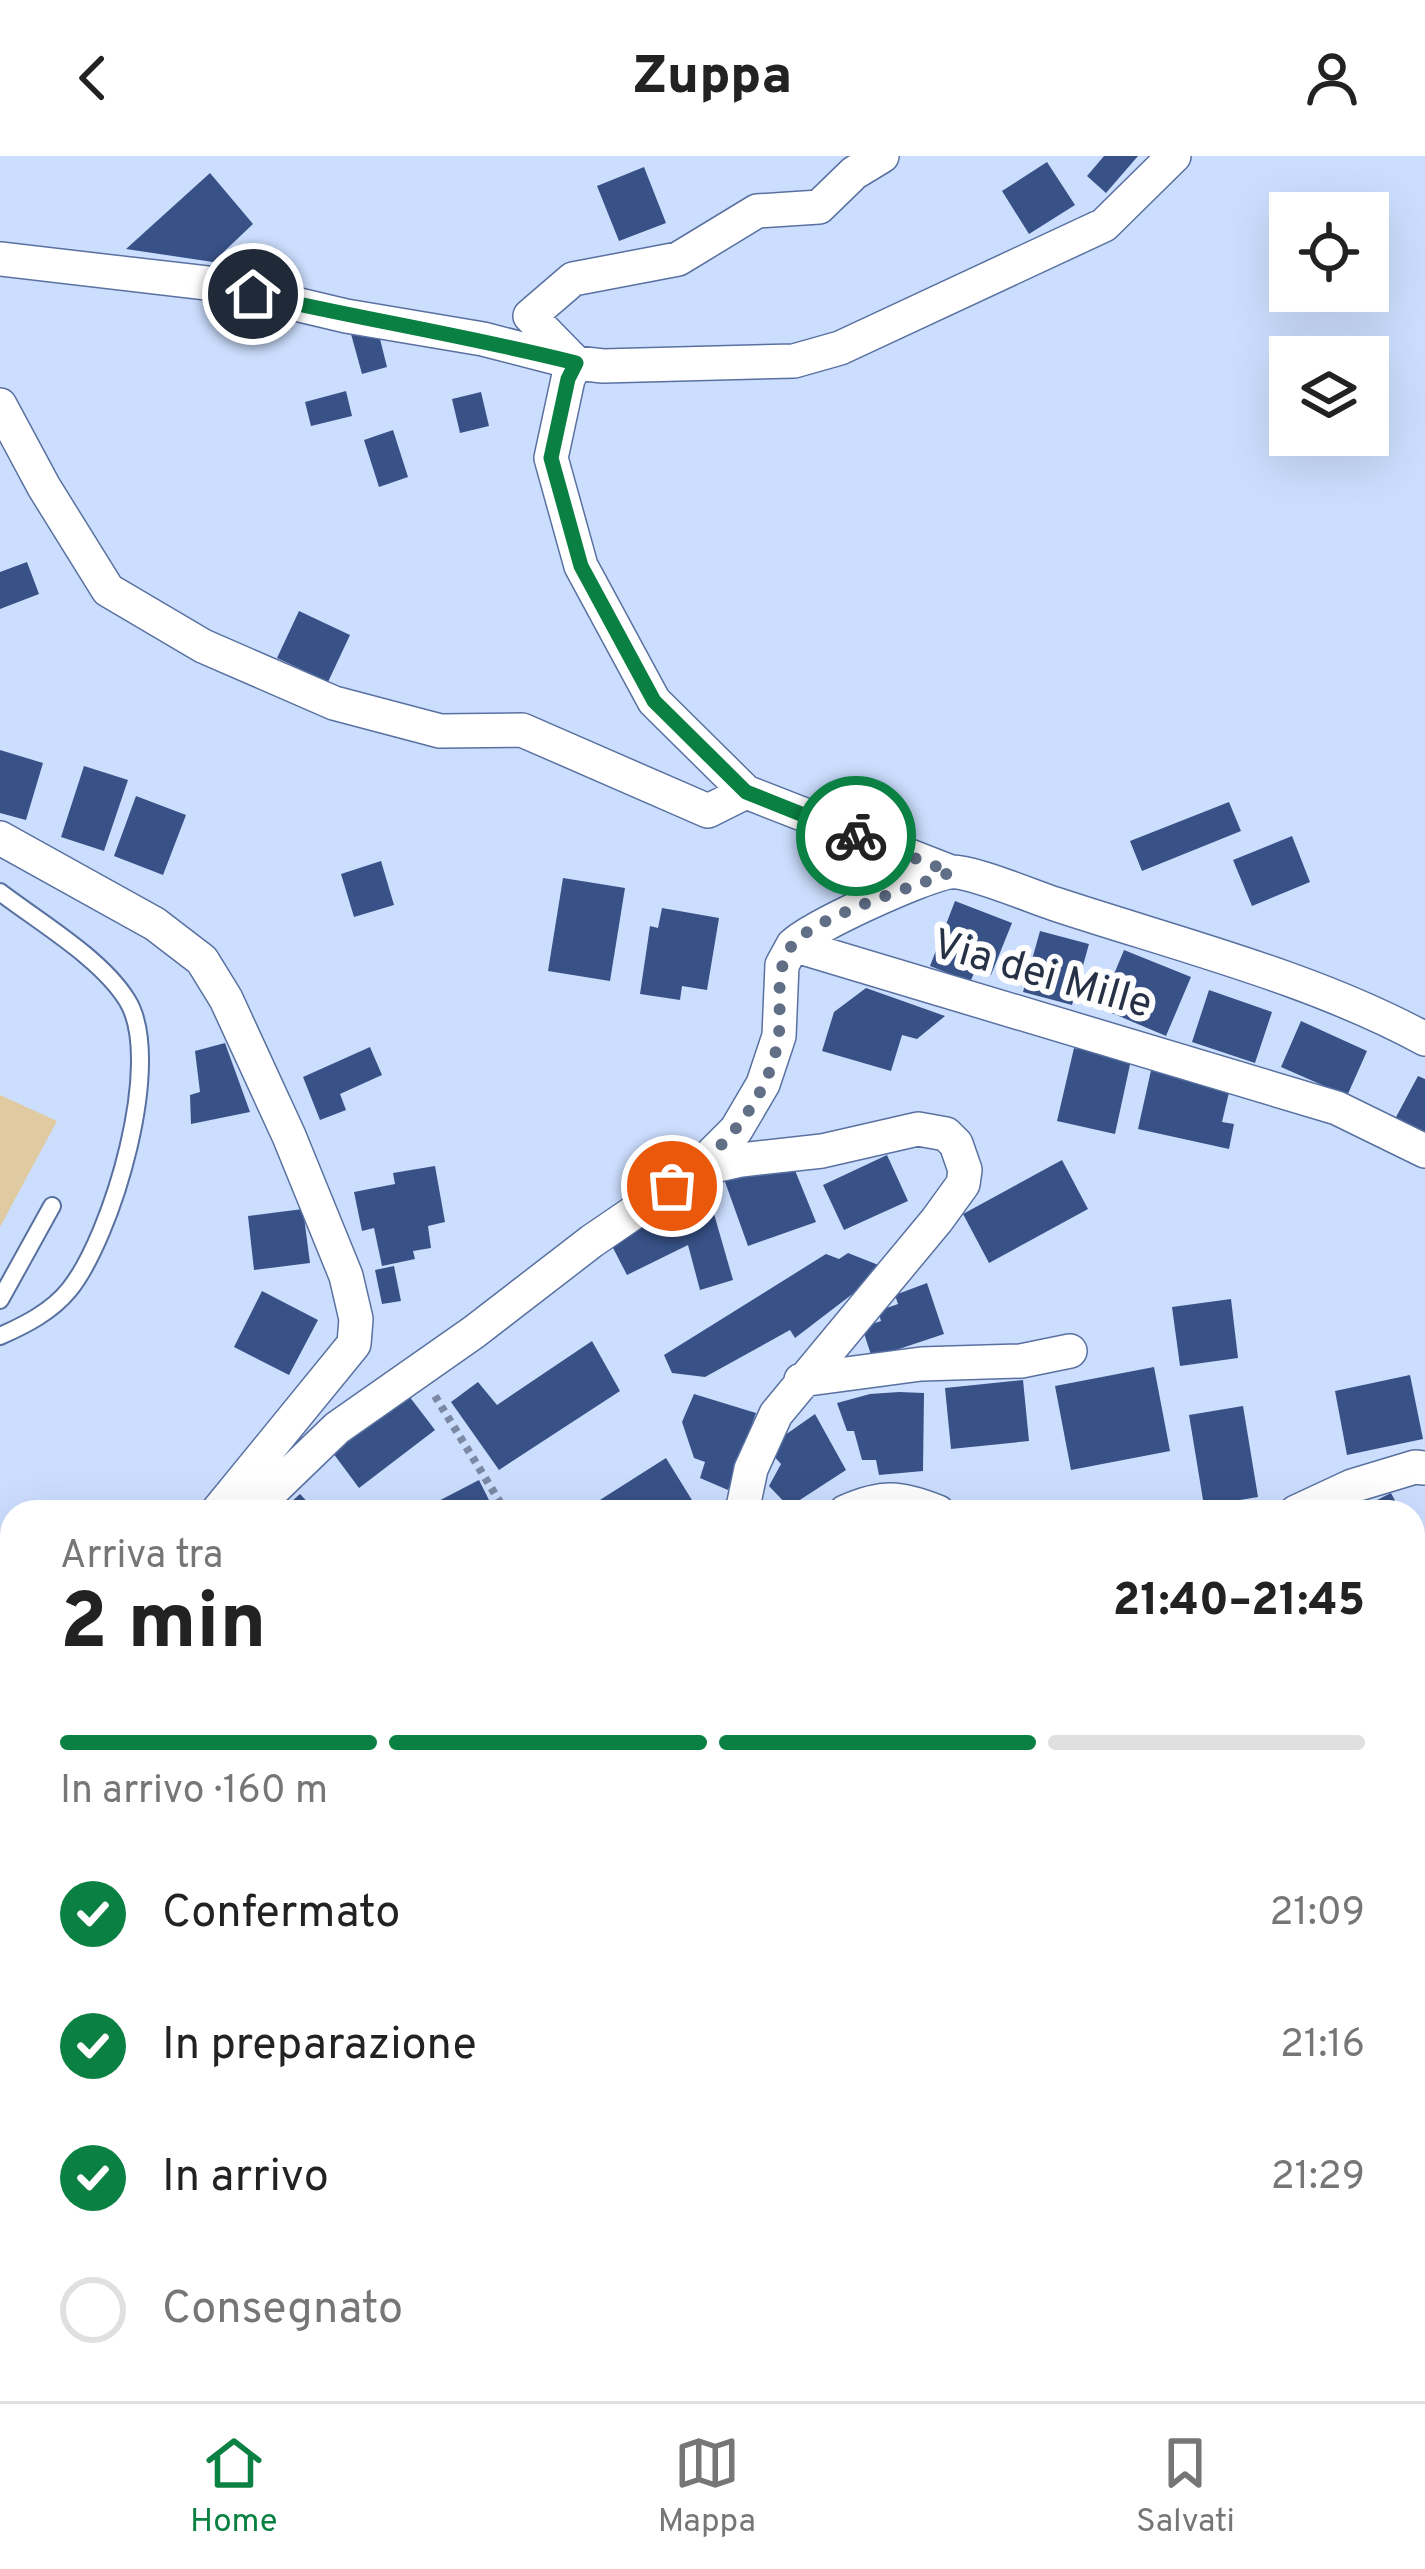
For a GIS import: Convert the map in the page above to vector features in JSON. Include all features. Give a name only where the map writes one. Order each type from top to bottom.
[{"type":"street","points":[[576,363],[530,316],[573,279],[678,259],[757,211],[819,207],[854,172],[882,156]]},
{"type":"street","points":[[0,259],[207,283],[346,316],[483,339],[576,363],[794,361],[840,348],[1104,225],[1174,156]]},
{"type":"street","points":[[576,363],[568,379],[551,458],[581,566],[654,701],[746,792],[951,872],[1312,989],[1391,1020],[1425,1039]]},
{"type":"street","points":[[0,405],[108,590],[202,646],[334,703],[440,731],[522,730],[709,811],[746,792]]},
{"type":"street","points":[[0,838],[154,924],[202,960],[226,999],[289,1136],[346,1276],[356,1318],[354,1344],[227,1500]]},
{"type":"street","points":[[262,1500],[337,1428],[696,1170],[736,1130],[763,1084],[779,1036],[782,965],[807,931],[951,872]]},
{"type":"street","name":"Via dei Mille","points":[[793,945],[1336,1108],[1425,1151]]},
{"type":"street","points":[[696,1170],[821,1151],[918,1129],[946,1134],[963,1156],[963,1184],[956,1196],[776,1414],[751,1469],[745,1500]]},
{"type":"street","points":[[801,1380],[921,1364],[1021,1361],[1070,1351]]},
{"type":"street","points":[[1322,1500],[1352,1486],[1425,1468]]},
{"type":"lane","points":[[0,892],[104,972],[127,999],[138,1023],[139,1049],[131,1139],[107,1222],[68,1291],[32,1322],[0,1336]]},
{"type":"lane","points":[[0,1300],[52,1206]]},
{"type":"path","points":[[418,1370],[499,1500]]},
{"type":"shaded area","points":[[0,1095],[57,1121],[0,1227]]},
{"type":"building","points":[[1104,156],[1138,156],[1106,193],[1087,176]]},
{"type":"building","points":[[1047,162],[1075,205],[1029,234],[1002,191]]},
{"type":"building","points":[[644,167],[666,223],[619,241],[597,186]]},
{"type":"building","points":[[210,173],[253,224],[213,262],[126,249]]},
{"type":"building","points":[[377,327],[387,367],[362,374],[351,334]]},
{"type":"building","points":[[346,391],[352,416],[311,426],[305,402]]},
{"type":"building","points":[[481,392],[489,426],[460,433],[452,399]]},
{"type":"building","points":[[393,430],[408,477],[379,487],[364,440]]},
{"type":"building","points":[[27,562],[39,594],[0,609],[0,572]]},
{"type":"building","points":[[299,611],[350,635],[328,682],[277,658]]},
{"type":"building","points":[[0,750],[43,763],[26,820],[0,813]]},
{"type":"building","points":[[84,766],[128,780],[104,851],[61,837]]},
{"type":"building","points":[[136,796],[186,815],[163,875],[114,856]]},
{"type":"building","points":[[1229,802],[1241,831],[1142,871],[1130,841]]},
{"type":"building","points":[[1292,836],[1310,882],[1252,906],[1233,860]]},
{"type":"building","points":[[381,861],[394,905],[354,917],[341,874]]},
{"type":"building","points":[[563,878],[625,888],[610,981],[548,971]]},
{"type":"building","points":[[955,901],[1012,923],[991,975],[976,969],[970,982],[930,966]]},
{"type":"building","points":[[662,908],[719,918],[707,990],[682,986],[680,1000],[640,994],[650,926],[658,928]]},
{"type":"building","points":[[1040,931],[1089,944],[1072,1005],[1023,992]]},
{"type":"building","points":[[1124,950],[1191,977],[1166,1036],[1100,1008]]},
{"type":"building","points":[[866,988],[945,1016],[917,1039],[902,1035],[891,1071],[822,1051],[834,1012]]},
{"type":"building","points":[[1209,990],[1272,1012],[1255,1063],[1192,1042]]},
{"type":"building","points":[[1301,1021],[1367,1051],[1347,1096],[1281,1067]]},
{"type":"building","points":[[225,1043],[250,1112],[191,1124],[190,1095],[200,1092],[195,1051]]},
{"type":"building","points":[[370,1047],[382,1075],[340,1094],[346,1110],[320,1120],[303,1077]]},
{"type":"building","points":[[1074,1048],[1131,1060],[1115,1134],[1057,1121]]},
{"type":"building","points":[[1152,1066],[1231,1084],[1222,1122],[1234,1124],[1229,1149],[1138,1129]]},
{"type":"building","points":[[1418,1076],[1425,1079],[1425,1135],[1395,1119]]},
{"type":"building","points":[[887,1155],[908,1201],[844,1230],[823,1185]]},
{"type":"building","points":[[1062,1160],[1088,1209],[989,1263],[963,1214]]},
{"type":"building","points":[[435,1166],[445,1222],[428,1226],[431,1248],[413,1251],[415,1259],[382,1266],[374,1228],[362,1231],[354,1192],[395,1184],[393,1173]]},
{"type":"building","points":[[794,1168],[816,1222],[748,1246],[724,1179]]},
{"type":"building","points":[[708,1193],[733,1280],[700,1290],[688,1245],[627,1275],[611,1244],[662,1209]]},
{"type":"building","points":[[303,1209],[310,1263],[254,1270],[248,1216]]},
{"type":"building","points":[[848,1253],[881,1266],[795,1338],[790,1330],[705,1377],[672,1373],[664,1355],[826,1254],[839,1259]]},
{"type":"building","points":[[394,1266],[401,1301],[382,1304],[375,1270]]},
{"type":"building","points":[[927,1283],[944,1334],[872,1358],[862,1327],[881,1321],[878,1311],[898,1304],[895,1295]]},
{"type":"building","points":[[262,1291],[318,1320],[289,1375],[234,1347]]},
{"type":"building","points":[[1231,1299],[1238,1358],[1180,1366],[1172,1307]]},
{"type":"building","points":[[592,1341],[620,1391],[499,1470],[451,1402],[478,1382],[497,1405]]},
{"type":"building","points":[[1154,1367],[1170,1451],[1071,1470],[1055,1386]]},
{"type":"building","points":[[1410,1375],[1423,1439],[1347,1455],[1335,1391]]},
{"type":"building","points":[[1023,1380],[1029,1441],[951,1449],[945,1388]]},
{"type":"building","points":[[899,1392],[924,1393],[923,1471],[879,1475],[876,1460],[862,1460],[854,1431],[847,1431],[837,1403]]},
{"type":"building","points":[[694,1394],[756,1413],[728,1490],[700,1478],[705,1462],[694,1458],[682,1422]]},
{"type":"building","points":[[409,1396],[435,1430],[359,1488],[333,1453]]},
{"type":"building","points":[[1243,1406],[1258,1497],[1203,1500],[1189,1415]]},
{"type":"building","points":[[815,1414],[846,1470],[800,1500],[782,1500],[769,1486],[781,1464],[771,1453],[785,1435]]},
{"type":"building","points":[[666,1458],[692,1500],[600,1500]]},
{"type":"building","points":[[479,1480],[489,1500],[440,1500]]},
{"type":"way so far","points":[[672,1186],[696,1170],[736,1130],[763,1084],[779,1036],[782,965],[793,945],[807,931],[828,921],[951,872],[856,836]]},
{"type":"route","points":[[253,294],[346,316],[483,339],[576,363],[568,379],[551,458],[581,566],[654,701],[746,792],[856,836]]}]
